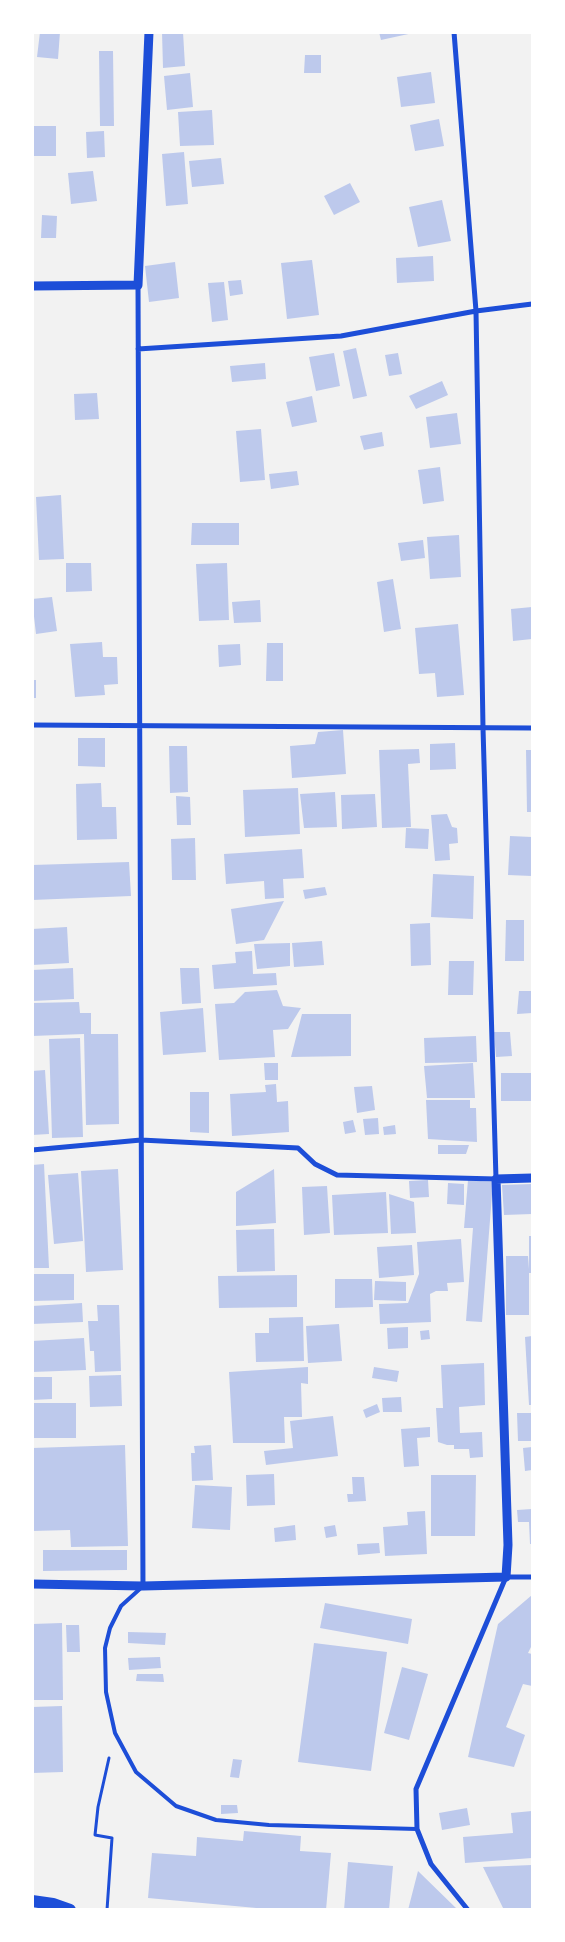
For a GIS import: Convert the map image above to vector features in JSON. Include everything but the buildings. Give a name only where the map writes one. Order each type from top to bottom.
[{"type":"main road","points":[[32,1901],[53,1904],[70,1910]]},
{"type":"street","points":[[143,1586],[138,285],[149,32]]},
{"type":"street","points":[[454,32],[476,311],[483,728],[508,1526],[506,1577],[416,1789],[417,1830],[431,1864],[468,1910]]},
{"type":"street","points":[[32,286],[138,285]]},
{"type":"street","points":[[138,349],[340,336],[476,311],[532,304]]},
{"type":"street","points":[[32,725],[532,728]]},
{"type":"street","points":[[32,1150],[141,1140],[298,1148],[316,1164],[337,1174],[496,1179],[532,1178]]},
{"type":"street","points":[[32,1584],[143,1586],[532,1577]]},
{"type":"lane","points":[[143,1586],[121,1606],[110,1628],[105,1648],[106,1692],[115,1733],[136,1772],[176,1806],[216,1820],[269,1825],[417,1830]]},
{"type":"path","points":[[107,1910],[112,1838],[96,1835],[98,1807],[115,1733]]}]
